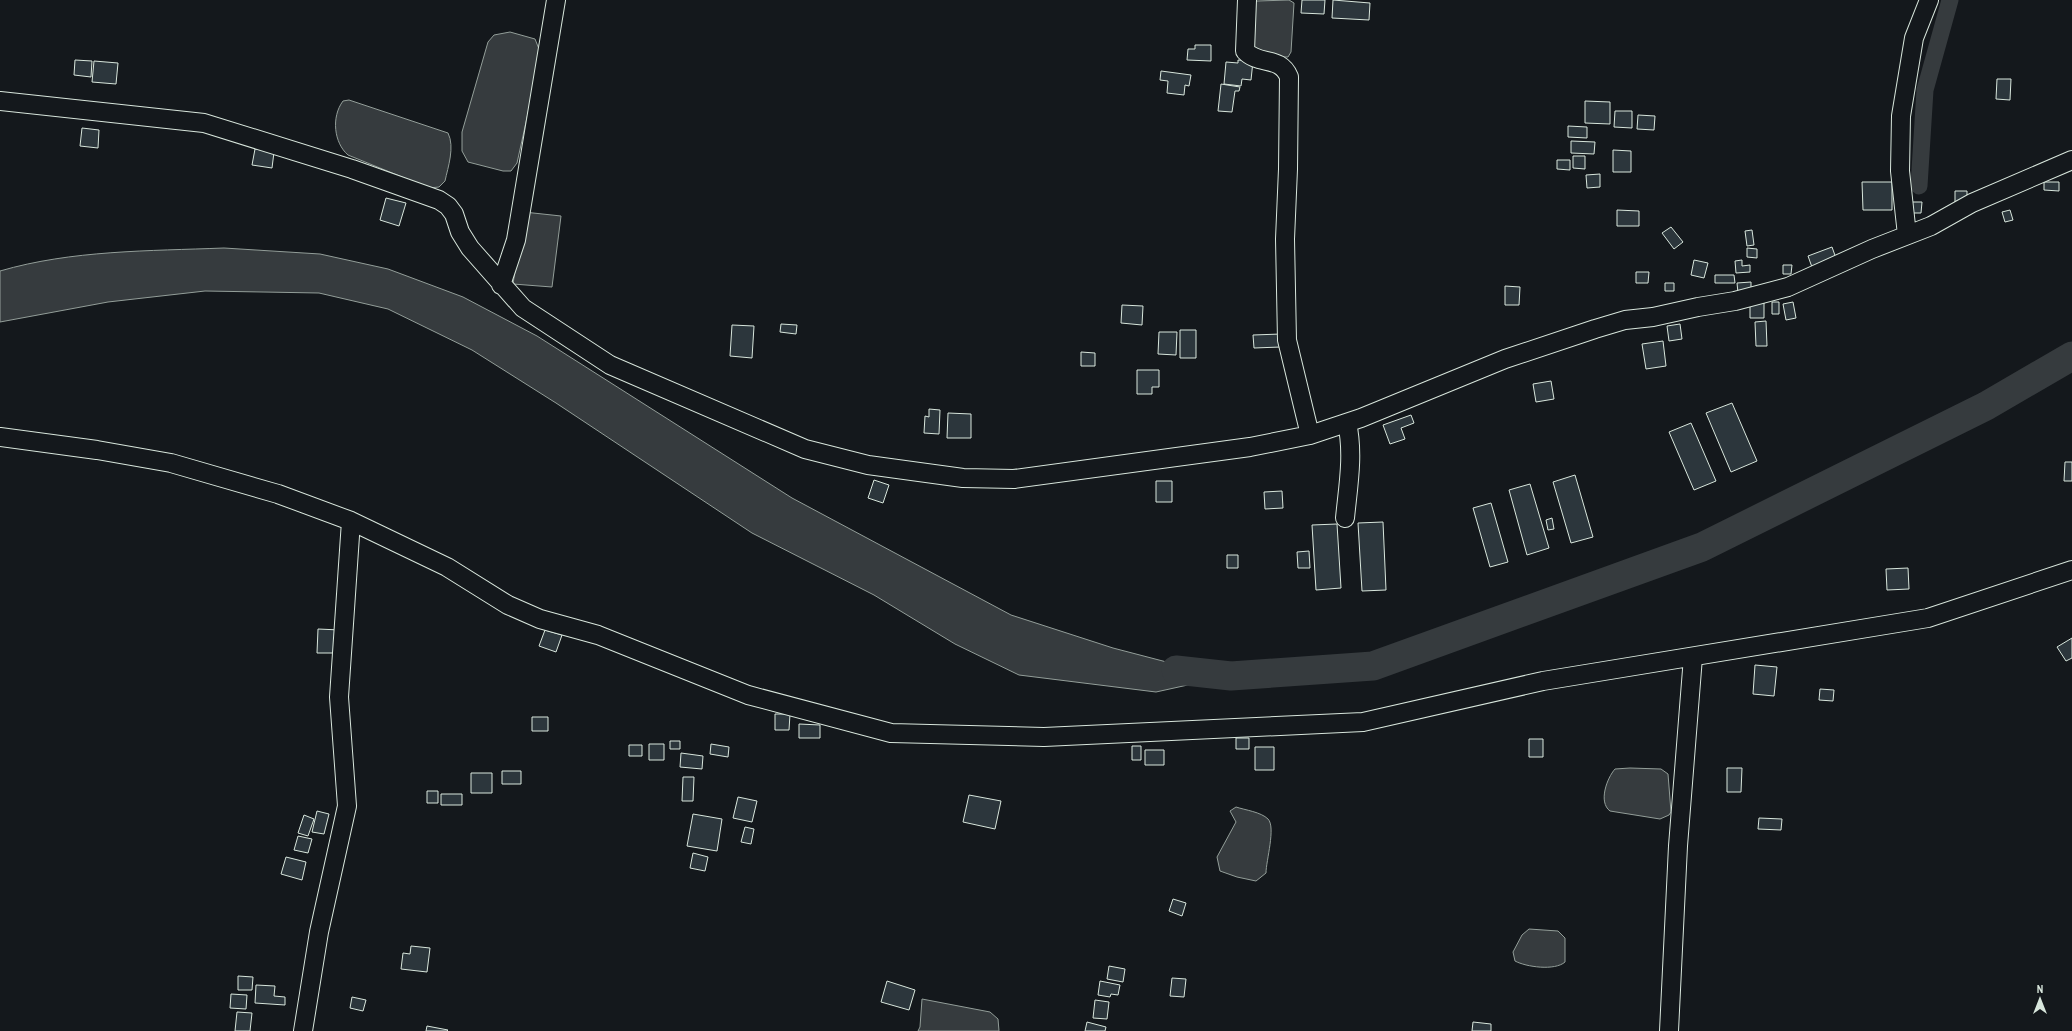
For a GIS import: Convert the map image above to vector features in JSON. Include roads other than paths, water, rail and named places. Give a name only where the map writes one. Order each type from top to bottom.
[{"type":"street","points":[[501,285],[516,240],[556,0]]},
{"type":"street","points":[[1247,0],[1245,51],[1250,56],[1279,64],[1285,68],[1289,77],[1288,169],[1285,239],[1287,340],[1310,435]]},
{"type":"street","points":[[1907,235],[1900,171],[1901,116],[1914,38],[1929,0]]},
{"type":"street","points":[[0,101],[204,123],[352,168],[439,200],[448,206],[454,214],[464,240],[522,308],[610,365],[805,449],[868,465],[963,478],[1014,479],[1250,447],[1310,435],[1347,423],[1505,359],[1595,329],[1625,320],[1653,317],[1735,301],[1788,288],[1907,235],[1931,226],[1972,203],[2072,160]]},
{"type":"street","points":[[1345,518],[1350,473],[1350,438],[1347,423]]},
{"type":"street","points":[[0,437],[89,449],[171,463],[278,494],[351,521],[447,567],[508,605],[540,619],[598,636],[748,694],[891,733],[1044,737],[1362,722],[1543,681],[1928,618],[2072,570]]},
{"type":"street","points":[[303,1031],[319,932],[347,806],[339,697],[351,521]]},
{"type":"street","points":[[1669,1031],[1678,846],[1693,657]]},
{"type":"waterway","points":[[1919,186],[1925,90],[1950,0]]},
{"type":"waterway","points":[[1176,670],[1231,676],[1373,666],[1702,547],[1986,406],[2072,356]]}]
